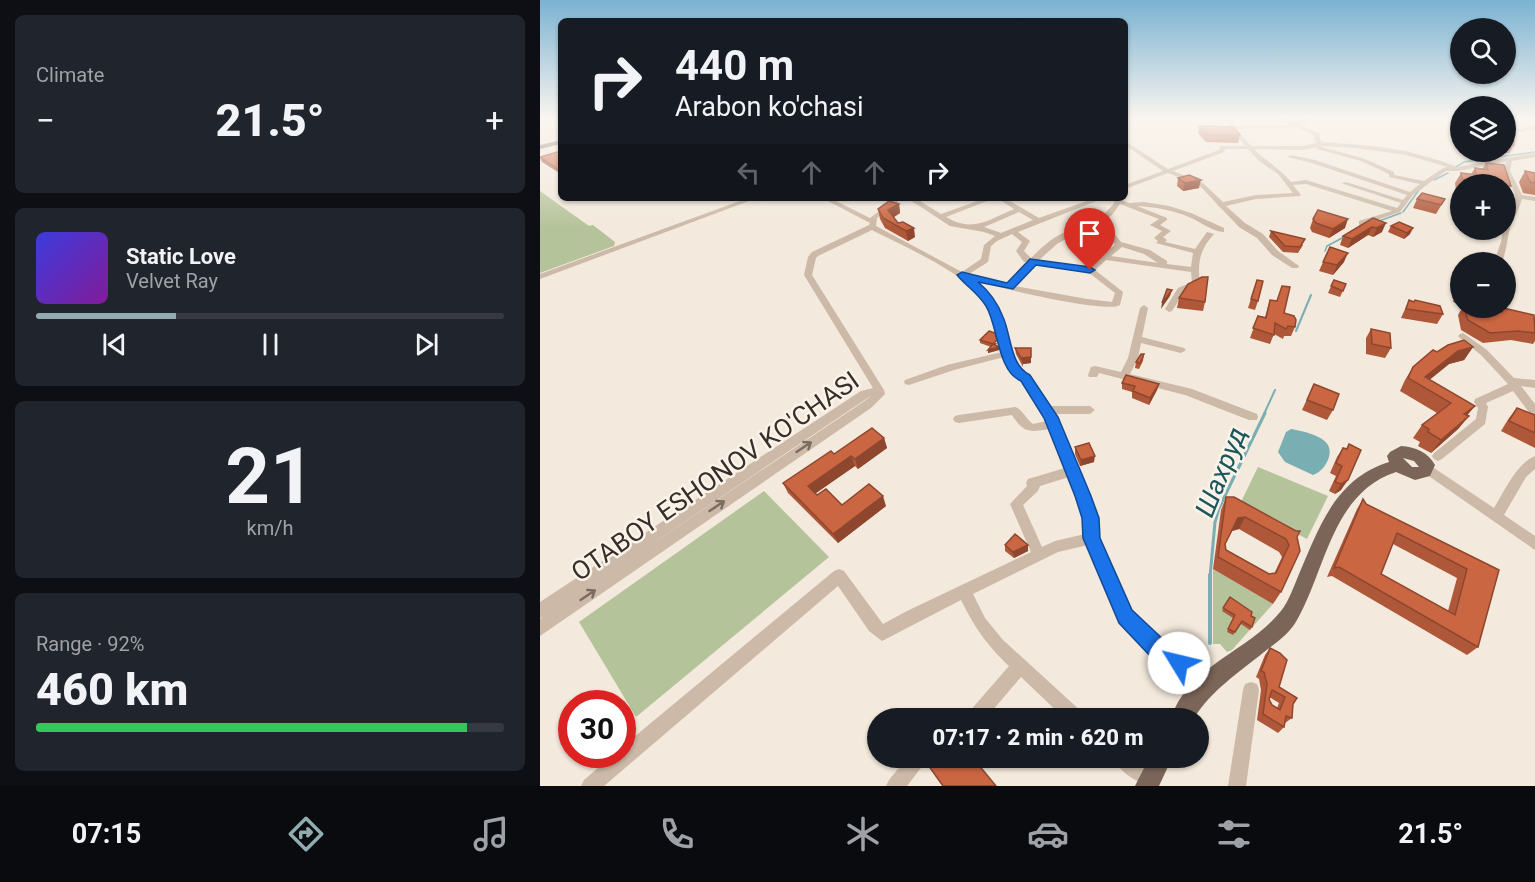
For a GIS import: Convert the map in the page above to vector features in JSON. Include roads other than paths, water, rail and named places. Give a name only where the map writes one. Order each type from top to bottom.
[{"type":"main road","points":[[1189,708],[1203,689],[1251,651],[1289,616],[1336,515],[1352,490],[1384,467],[1398,465],[1415,474],[1425,472],[1427,469]]},
{"type":"main road","points":[[1144,780],[1153,768]]},
{"type":"street","points":[[1140,154],[1167,171],[1201,184],[1242,225],[1260,236],[1275,253],[1295,266]]},
{"type":"street","points":[[1128,186],[1215,154]]},
{"type":"street","points":[[1220,205],[1256,197],[1298,195],[1256,154]]},
{"type":"street","points":[[1343,154],[1392,173],[1391,176],[1423,183]]},
{"type":"street","points":[[1404,154],[1435,160],[1458,169]]},
{"type":"street","points":[[1516,160],[1535,156]]},
{"type":"street","points":[[1291,157],[1314,161],[1411,194]]},
{"type":"street","points":[[1362,223],[1398,211],[1423,183],[1445,169],[1503,162]]},
{"type":"street","points":[[1502,252],[1507,226],[1515,212],[1519,197],[1507,171],[1509,162]]},
{"type":"street","points":[[1289,184],[1306,182],[1398,211]]},
{"type":"street","points":[[1344,183],[1404,202]]},
{"type":"street","points":[[1519,197],[1535,199]]},
{"type":"street","points":[[540,277],[746,201]]},
{"type":"street","points":[[830,201],[962,275],[977,286],[992,305],[999,320],[1000,332],[1020,376],[1025,378],[1047,410],[1091,518],[1092,538],[1126,616],[1159,649],[1190,670]]},
{"type":"street","points":[[879,390],[808,275],[812,257],[815,254],[872,224],[876,216],[896,201]]},
{"type":"street","points":[[915,201],[953,224],[1001,236]]},
{"type":"street","points":[[941,216],[984,201]]},
{"type":"street","points":[[1005,201],[1038,220]]},
{"type":"street","points":[[962,275],[985,260],[984,251],[987,244],[1001,236],[1092,201]]},
{"type":"street","points":[[1120,201],[1165,219],[1154,225],[1167,231],[1158,238],[1163,240],[1160,243],[1198,252]]},
{"type":"street","points":[[1096,231],[1098,223],[1123,202],[1157,204],[1177,209],[1221,230],[1242,225]]},
{"type":"street","points":[[976,228],[1020,209]]},
{"type":"street","points":[[962,275],[1087,302],[1116,305],[1119,292],[1090,270],[1034,262],[1022,256],[1020,251],[1026,242],[1012,231]]},
{"type":"street","points":[[1009,286],[1059,238],[1071,231],[1111,232],[1118,243],[1147,252],[1169,265]]},
{"type":"street","points":[[1169,309],[1181,290],[1196,283],[1193,270],[1198,252],[1203,241],[1210,234]]},
{"type":"street","points":[[1090,270],[1106,258],[1118,243]]},
{"type":"street","points":[[1106,258],[1193,270]]},
{"type":"street","points":[[1124,375],[1133,358],[1144,308]]},
{"type":"street","points":[[1463,336],[1482,349],[1514,383],[1535,412]]},
{"type":"street","points":[[1137,339],[1181,350]]},
{"type":"street","points":[[909,382],[951,367],[1009,353]]},
{"type":"street","points":[[1094,375],[1095,369],[1124,375],[1188,392],[1253,417]]},
{"type":"street","points":[[1438,456],[1481,421],[1483,406],[1479,402],[1514,383],[1535,384]]},
{"type":"street","name":"OTABOY ESHONOV KO'CHASI","points":[[540,611],[857,400],[871,391],[879,390],[880,394],[874,399],[540,628]]},
{"type":"street","points":[[1047,410],[1090,410]]},
{"type":"street","points":[[959,419],[1015,411],[1023,423],[1031,428],[1053,424]]},
{"type":"street","points":[[1496,516],[1522,474],[1535,461]]},
{"type":"street","points":[[1427,469],[1535,544]]},
{"type":"street","points":[[1039,555],[1016,504],[1034,487],[1032,483],[1072,471]]},
{"type":"street","points":[[590,786],[839,576],[874,626],[882,633],[912,616],[1039,555],[1092,538]]},
{"type":"street","points":[[964,592],[980,623],[998,645],[1065,708]]},
{"type":"street","points":[[984,708],[1020,666]]},
{"type":"street","points":[[1237,786],[1251,690]]},
{"type":"street","points":[[896,786],[910,768]]},
{"type":"street","points":[[1132,768],[1144,780]]},
{"type":"water","points":[[1291,429],[1318,437],[1328,445],[1330,450],[1328,460],[1316,474],[1313,475],[1285,462],[1278,452],[1286,432]]},
{"type":"waterway","points":[[1456,167],[1464,162],[1522,154]]},
{"type":"waterway","points":[[1434,180],[1448,173]]},
{"type":"waterway","points":[[1403,212],[1419,190]]},
{"type":"waterway","points":[[1379,221],[1401,213]]},
{"type":"waterway","points":[[1325,251],[1327,246],[1344,237]]},
{"type":"waterway","name":"Шахруд","points":[[1296,331],[1311,295]]},
{"type":"waterway","name":"Шахруд","points":[[1264,414],[1275,390]]},
{"type":"waterway","name":"Шахруд","points":[[1210,577],[1215,522],[1219,508],[1265,413]]},
{"type":"waterway","name":"Шахруд","points":[[1210,577],[1210,643]]}]
